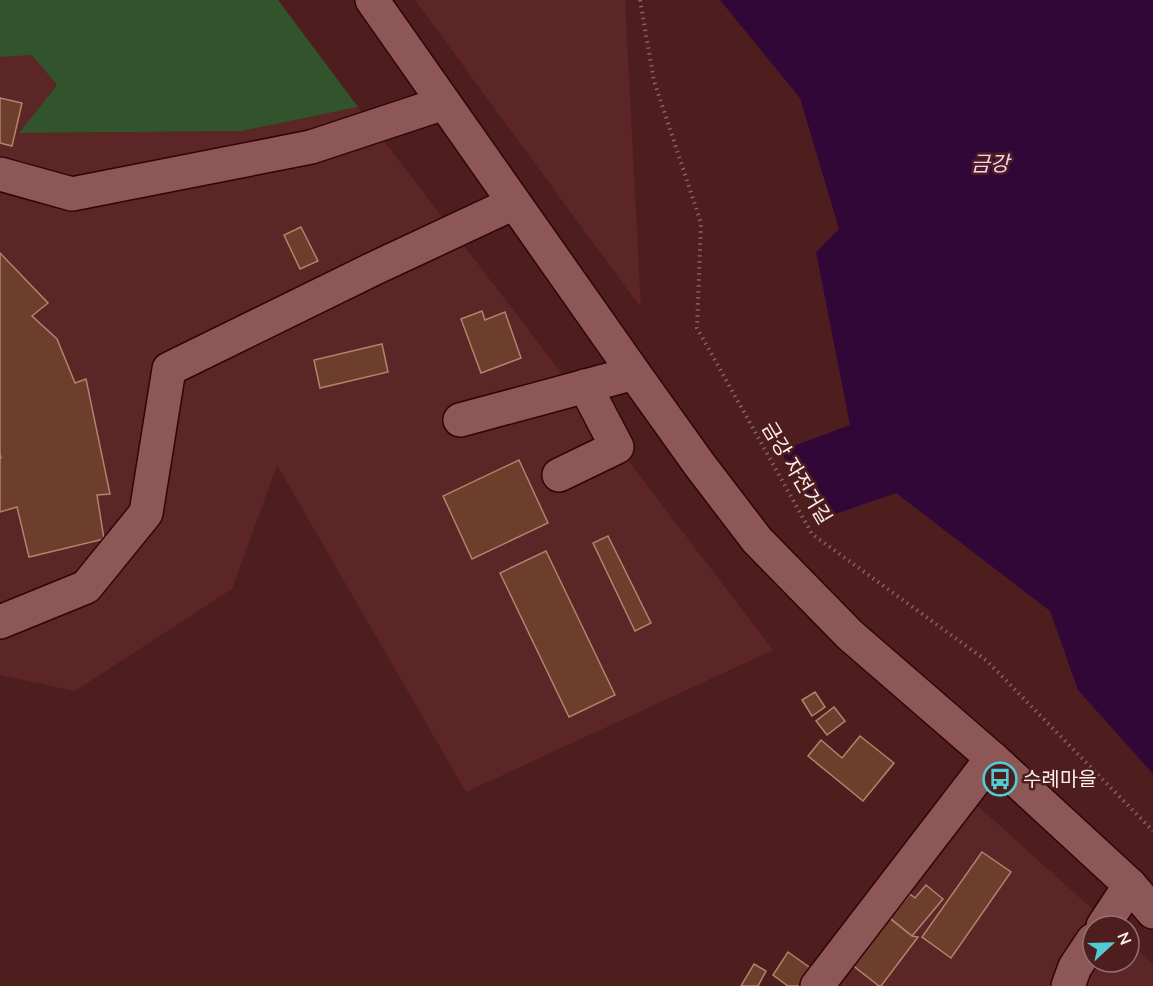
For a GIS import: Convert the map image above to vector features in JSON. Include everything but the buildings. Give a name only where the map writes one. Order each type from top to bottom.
[{"type":"street","points":[[372,0],[634,373],[757,540],[850,635],[992,758],[1130,885],[1153,912]]},
{"type":"street","points":[[0,174],[72,194],[311,147],[444,103]]},
{"type":"street","points":[[0,622],[86,587],[146,513],[169,369],[514,203]]},
{"type":"street","points":[[460,420],[634,373]]},
{"type":"street","points":[[559,475],[617,447],[585,386]]},
{"type":"street","points":[[817,986],[992,758]]},
{"type":"street","points":[[1111,914],[1130,885]]},
{"type":"street","points":[[1068,986],[1081,958]]},
{"type":"path","name":"금강 자전거길","points":[[640,0],[654,81],[701,223],[697,328],[812,534],[987,661],[1153,831]]},
{"type":"shaded area","points":[[415,0],[625,0],[641,308]]},
{"type":"shaded area","points":[[32,54],[57,85],[20,133],[242,131],[358,107],[773,650],[466,792],[277,465],[232,589],[75,691],[0,675],[0,57]]},
{"type":"shaded area","points":[[978,806],[1098,914],[1081,914],[1081,974],[1141,974],[1141,953],[1153,964],[1153,986],[836,986]]},
{"type":"green space","points":[[0,0],[278,0],[358,107],[242,131],[19,133],[57,85],[32,55],[0,57]]},
{"type":"water","name":"금강","points":[[720,0],[1153,0],[1153,774],[1078,690],[1050,611],[896,493],[821,519],[780,451],[850,425],[816,252],[839,229],[800,98]]},
{"type":"place","name":"수례마을","points":[[1000,779]]}]
